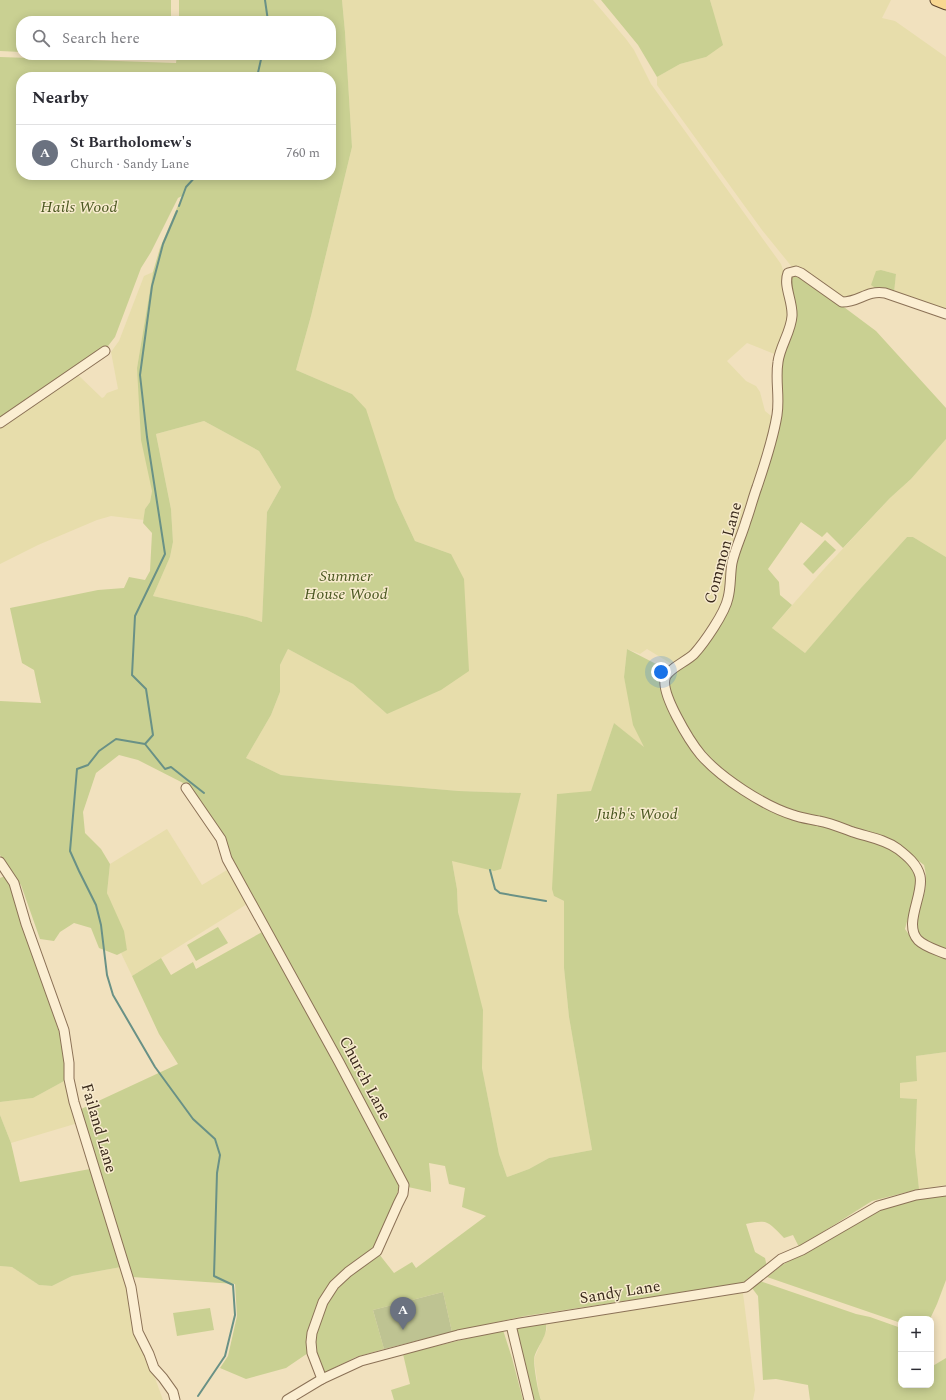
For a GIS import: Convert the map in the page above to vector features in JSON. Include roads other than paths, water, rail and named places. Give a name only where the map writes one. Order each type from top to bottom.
[{"type":"main road","points":[[936,0],[946,4]]},
{"type":"street","name":"Common Lane","points":[[946,314],[885,293],[868,293],[854,300],[842,302],[801,273],[796,271],[788,272],[786,282],[791,302],[792,315],[789,332],[778,358],[776,371],[779,403],[778,413],[769,452],[732,564],[728,599],[723,612],[693,655],[667,674],[665,681],[670,703],[680,724],[701,755],[727,779],[771,806],[792,815],[821,821],[873,837],[890,844],[911,859],[917,870],[921,884],[913,919],[915,934],[918,940],[926,946],[946,954]]},
{"type":"street","points":[[0,423],[105,351]]},
{"type":"street","name":"Church Lane","points":[[186,788],[221,839],[227,859],[339,1062],[404,1185],[403,1194],[377,1251],[348,1272],[334,1285],[323,1302],[310,1342],[312,1353],[322,1379]]},
{"type":"street","name":"Failand Lane","points":[[0,862],[14,883],[26,924],[45,973],[64,1030],[69,1063],[69,1080],[74,1102],[131,1287],[138,1332],[154,1368],[163,1378],[175,1400]]},
{"type":"street","name":"Sandy Lane","points":[[287,1400],[322,1379],[361,1361],[458,1335],[746,1286],[781,1259],[802,1250],[878,1206],[916,1195],[946,1190]]},
{"type":"street","points":[[511,1325],[529,1400]]},
{"type":"waterway","points":[[265,0],[267,16]]},
{"type":"waterway","points":[[258,72],[261,60]]},
{"type":"waterway","points":[[179,206],[186,187],[192,180]]},
{"type":"waterway","points":[[177,211],[163,244],[152,286],[140,375],[147,437],[165,554],[135,616],[132,675],[146,689],[153,735],[145,744],[116,739],[99,751],[88,765],[77,769],[70,851],[96,905],[101,925],[107,975],[113,995],[155,1067],[193,1119],[215,1139],[220,1155],[217,1173],[214,1276],[233,1285],[235,1315],[225,1356],[198,1396]]},
{"type":"waterway","points":[[145,744],[165,769],[171,767],[204,793]]},
{"type":"waterway","points":[[490,870],[495,889],[500,893],[546,901]]},
{"type":"place","name":"St Bartholomew's","points":[[403,1330]]},
{"type":"park label","name":"Hails Wood","points":[[79,207]]},
{"type":"park label","name":"Summer House Wood","points":[[346,585]]},
{"type":"park label","name":"Jubb's Wood","points":[[637,814]]}]
